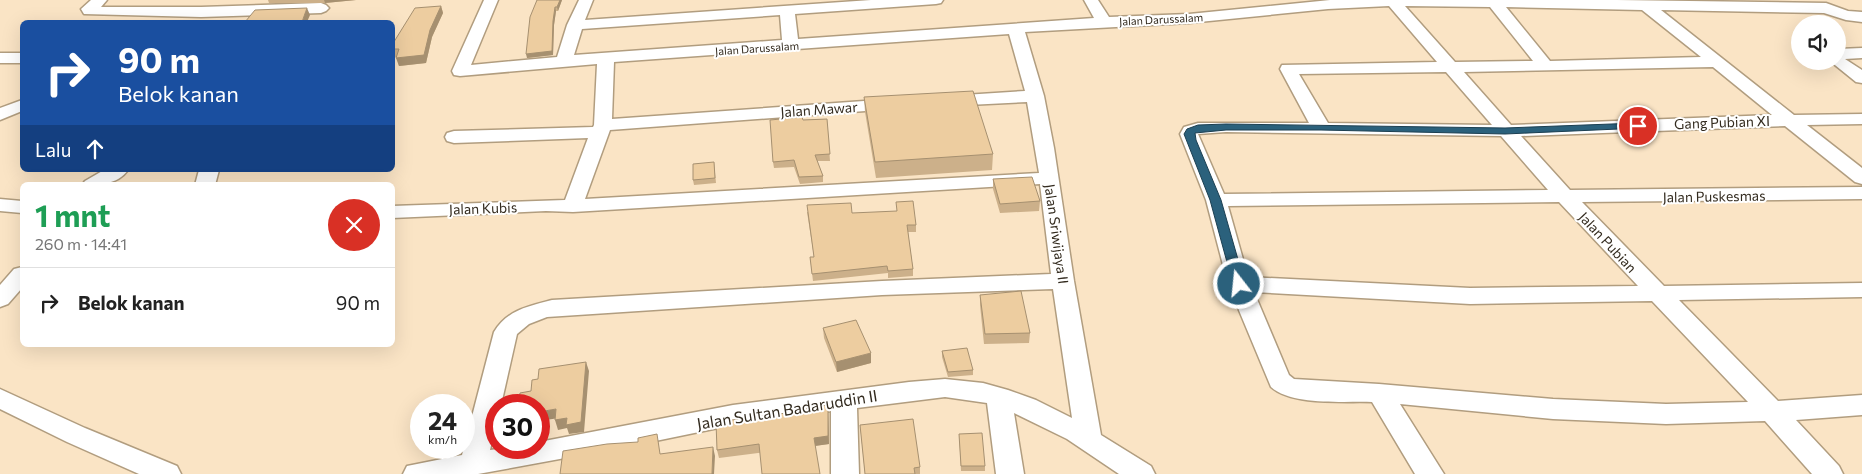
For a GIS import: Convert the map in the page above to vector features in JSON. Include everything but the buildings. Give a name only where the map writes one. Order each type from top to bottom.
[{"type":"street","points":[[100,0],[89,9],[89,12],[202,12],[321,8]]},
{"type":"street","points":[[184,20],[202,12],[217,0]]},
{"type":"street","name":"Jalan Darussalam","points":[[491,0],[460,72],[564,61],[1104,22],[1161,20],[1393,1],[1647,6],[1820,4],[1854,16],[1862,25]]},
{"type":"street","points":[[564,61],[575,25],[586,0]]},
{"type":"street","points":[[575,25],[936,0]]},
{"type":"street","points":[[1091,0],[1104,22]]},
{"type":"street","name":"Jalan Pubian","points":[[1393,1],[1453,68],[1505,131],[1656,293],[1771,410],[1829,474]]},
{"type":"street","points":[[1494,2],[1544,66]]},
{"type":"street","points":[[1647,6],[1862,178]]},
{"type":"street","points":[[787,10],[791,45]]},
{"type":"street","name":"Jalan Sriwijaya II","points":[[1016,29],[1035,96],[1089,440]]},
{"type":"street","points":[[1846,54],[1862,53]]},
{"type":"street","points":[[0,58],[20,58]]},
{"type":"street","points":[[573,206],[601,128],[606,59]]},
{"type":"street","points":[[1321,127],[1288,69],[1442,66],[1453,68],[1716,62]]},
{"type":"street","points":[[1846,67],[1862,78]]},
{"type":"street","points":[[936,102],[1035,96]]},
{"type":"street","name":"Jalan Mawar","points":[[454,137],[601,128],[906,103]]},
{"type":"street","points":[[0,115],[20,106]]},
{"type":"street","name":"Gang Pubian XI","points":[[1216,200],[1189,134],[1198,128],[1321,127],[1505,131],[1862,119]]},
{"type":"street","points":[[97,182],[115,172]]},
{"type":"street","name":"Jalan Kubis","points":[[395,212],[546,205],[573,206],[1049,178]]},
{"type":"street","name":"Jalan Puskesmas","points":[[1216,200],[1862,193]]},
{"type":"street","points":[[1216,200],[1239,284],[1280,381],[1287,387],[1302,390],[1379,393],[1552,409],[1666,414],[1799,410],[1862,405]]},
{"type":"street","points":[[0,299],[20,276]]},
{"type":"street","points":[[473,464],[506,332],[512,324],[524,316],[552,308],[882,288],[1063,281]]},
{"type":"street","points":[[1239,284],[1470,296],[1862,290]]},
{"type":"street","name":"Jalan Sultan Badaruddin II","points":[[417,474],[636,435],[733,415],[909,391],[946,388],[983,392],[1027,407],[1089,440],[1140,474]]},
{"type":"street","points":[[1379,393],[1430,474]]},
{"type":"street","points":[[999,397],[1010,474]]},
{"type":"street","points":[[0,398],[76,435],[167,474]]},
{"type":"street","points":[[844,400],[845,474]]},
{"type":"route","points":[[1239,284],[1216,200],[1189,134],[1198,128],[1321,127],[1505,131],[1638,126]]}]
